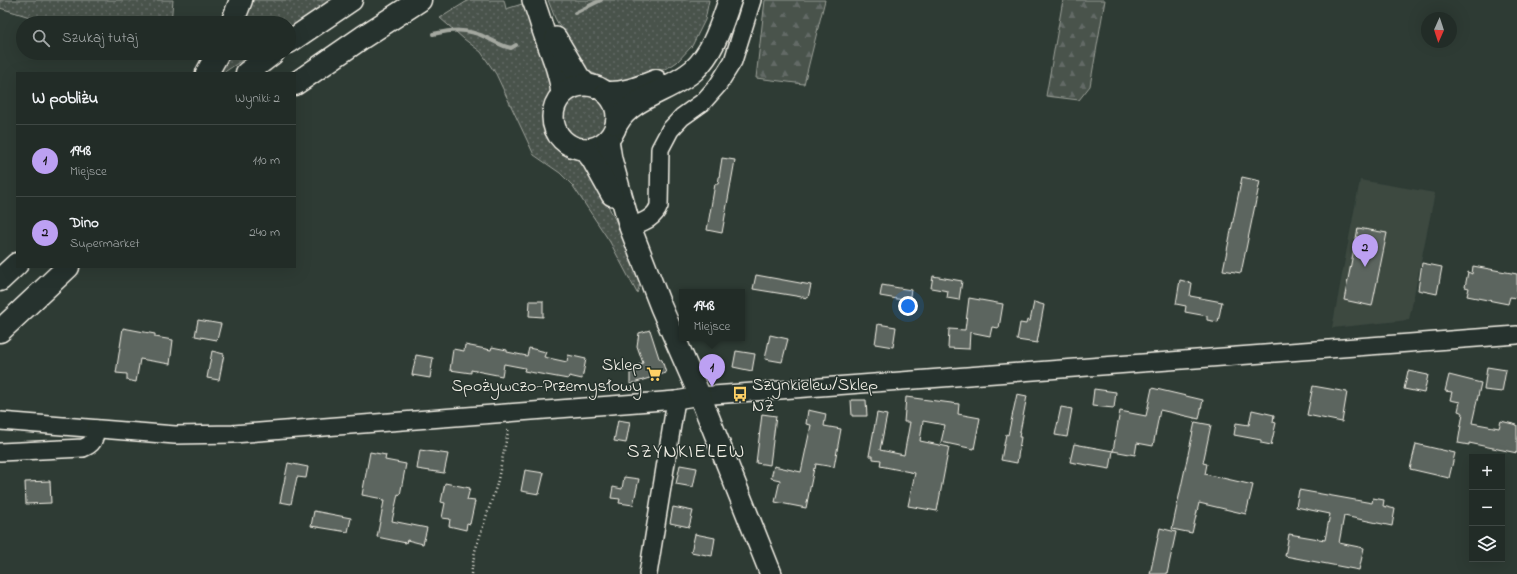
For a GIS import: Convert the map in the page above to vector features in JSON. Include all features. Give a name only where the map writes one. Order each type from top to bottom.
[{"type":"highway","points":[[235,16],[241,0]]},
{"type":"highway","points":[[296,37],[351,0]]},
{"type":"highway","points":[[296,83],[420,0]]},
{"type":"highway","points":[[607,93],[632,90],[679,71],[701,49],[710,35],[716,15],[717,0]]},
{"type":"highway","points":[[612,132],[621,115],[628,109],[674,84],[694,70],[704,59],[713,45],[730,0]]},
{"type":"highway","points":[[208,72],[214,60]]},
{"type":"highway","points":[[247,72],[264,60]]},
{"type":"highway","points":[[0,280],[16,265]]},
{"type":"highway","points":[[0,331],[67,268]]},
{"type":"main road","points":[[536,6],[579,77],[586,84]]},
{"type":"main road","points":[[536,6],[543,30],[554,58],[562,94]]},
{"type":"main road","points":[[612,132],[600,146],[590,149],[570,145],[561,139],[553,120],[554,110],[562,94],[573,87],[586,84],[594,86],[607,93],[616,106],[617,114],[612,132],[609,154],[629,223],[661,307],[700,396],[771,574]]},
{"type":"main road","points":[[584,149],[592,159],[629,223]]},
{"type":"street","points":[[629,223],[646,221],[656,214],[658,206],[660,149],[670,130],[682,117],[703,102],[718,85],[733,61],[752,0]]},
{"type":"street","points":[[0,421],[205,436],[676,400],[700,396],[1517,335]]},
{"type":"street","points":[[648,574],[676,400]]},
{"type":"street","points":[[0,452],[83,448],[90,446],[96,429]]},
{"type":"path","points":[[471,574],[475,551],[498,484],[512,412]]},
{"type":"shaded area","points":[[1360,180],[1435,193],[1409,320],[1332,328]]},
{"type":"green space","points":[[0,0],[173,0],[172,16],[27,16],[0,8]]},
{"type":"green space","points":[[249,0],[331,0],[296,24],[296,16],[243,16]]},
{"type":"green space","points":[[469,0],[504,0],[506,9],[522,4],[543,51],[554,86],[543,108],[545,122],[550,138],[561,149],[586,163],[619,227],[642,279],[637,293],[610,242],[573,186],[560,173],[534,155],[496,74],[481,52],[440,18]]},
{"type":"green space","points":[[548,0],[709,0],[705,20],[692,46],[677,62],[640,80],[617,84],[584,69],[555,18]]},
{"type":"green space","points":[[765,0],[825,0],[804,84],[756,78]]},
{"type":"green space","points":[[1063,0],[1105,0],[1090,86],[1079,100],[1046,96]]},
{"type":"green space","points":[[224,60],[242,60],[224,72],[218,72]]},
{"type":"green space","points":[[580,94],[590,94],[602,101],[609,113],[609,123],[602,135],[590,142],[580,142],[572,138],[565,131],[561,123],[561,113],[565,105],[572,98]]},
{"type":"building","points":[[722,158],[735,160],[722,233],[707,230],[715,184],[718,184]]},
{"type":"building","points":[[1242,177],[1260,181],[1241,273],[1223,270]]},
{"type":"building","points":[[1358,228],[1387,233],[1372,306],[1344,300]]},
{"type":"building","points":[[1422,263],[1442,267],[1437,294],[1418,290]]},
{"type":"building","points":[[1473,266],[1517,274],[1517,298],[1510,297],[1508,304],[1467,296],[1469,288],[1465,287],[1468,272],[1472,274]]},
{"type":"building","points":[[756,275],[811,285],[808,298],[753,289]]},
{"type":"building","points":[[933,276],[962,281],[959,300],[947,298],[948,291],[931,288]]},
{"type":"building","points":[[1180,280],[1192,283],[1190,296],[1222,302],[1218,322],[1207,320],[1207,316],[1185,312],[1186,306],[1176,304]]},
{"type":"building","points":[[882,285],[911,290],[909,301],[880,296]]},
{"type":"building","points":[[969,298],[1003,304],[999,328],[992,327],[990,336],[970,332],[969,349],[948,348],[949,329],[965,330]]},
{"type":"building","points":[[530,301],[543,301],[543,317],[529,316]]},
{"type":"building","points":[[1034,302],[1044,305],[1037,343],[1017,340],[1020,323],[1026,324],[1027,320],[1030,321]]},
{"type":"building","points":[[198,320],[221,324],[217,340],[195,336]]},
{"type":"building","points":[[878,324],[896,327],[893,347],[875,344]]},
{"type":"building","points":[[123,328],[155,334],[155,337],[173,340],[170,364],[140,359],[136,382],[127,380],[127,374],[116,373]]},
{"type":"building","points":[[650,330],[659,358],[662,360],[666,373],[630,384],[630,368],[643,363],[637,346],[639,333]]},
{"type":"building","points":[[770,335],[788,339],[782,362],[765,359]]},
{"type":"building","points":[[465,345],[491,350],[492,347],[527,356],[529,348],[546,352],[544,357],[567,362],[568,355],[586,359],[582,379],[569,376],[568,379],[524,371],[525,368],[504,364],[502,376],[471,370],[471,373],[450,370],[453,349],[464,351]]},
{"type":"building","points":[[212,351],[224,354],[219,380],[207,378]]},
{"type":"building","points":[[736,351],[755,354],[752,371],[733,367]]},
{"type":"building","points":[[416,355],[433,358],[430,378],[412,375]]},
{"type":"building","points":[[1487,367],[1506,370],[1502,392],[1484,390]]},
{"type":"building","points":[[1408,371],[1428,375],[1424,393],[1404,389]]},
{"type":"building","points":[[1449,375],[1481,383],[1472,423],[1499,428],[1501,421],[1517,425],[1517,453],[1469,443],[1469,445],[1458,443],[1463,413],[1458,411],[1460,402],[1450,400],[1452,392],[1445,391]]},
{"type":"building","points":[[1313,386],[1347,392],[1342,422],[1307,415]]},
{"type":"building","points":[[1152,388],[1203,400],[1199,419],[1160,410],[1153,446],[1137,443],[1135,455],[1113,451],[1120,411],[1146,416]]},
{"type":"building","points":[[1094,389],[1116,392],[1114,408],[1092,406]]},
{"type":"building","points":[[1017,394],[1027,396],[1019,437],[1021,437],[1017,463],[1001,460],[1006,434],[1008,435]]},
{"type":"building","points":[[906,397],[959,404],[958,414],[980,418],[974,449],[941,442],[945,425],[923,421],[920,441],[949,447],[937,511],[908,506],[915,473],[880,466],[881,460],[873,459],[873,456],[869,456],[877,413],[887,415],[880,450],[904,455],[910,422],[904,422]]},
{"type":"building","points":[[851,400],[866,400],[867,416],[852,416]]},
{"type":"building","points":[[1061,407],[1072,409],[1067,437],[1055,435]]},
{"type":"building","points":[[808,410],[826,414],[824,426],[841,429],[834,467],[816,464],[806,508],[775,502],[780,480],[771,478],[774,466],[801,472],[811,425],[806,424]]},
{"type":"building","points":[[1252,410],[1274,415],[1273,422],[1276,423],[1271,445],[1261,443],[1261,440],[1234,435],[1236,423],[1249,425]]},
{"type":"building","points":[[762,414],[776,416],[770,465],[756,463]]},
{"type":"building","points":[[618,420],[630,422],[626,443],[614,441]]},
{"type":"building","points":[[1195,422],[1211,425],[1203,463],[1207,464],[1205,474],[1253,485],[1246,514],[1199,503],[1192,533],[1172,529]]},
{"type":"building","points":[[1074,444],[1113,451],[1110,469],[1070,462]]},
{"type":"building","points":[[1416,444],[1455,453],[1449,478],[1410,469]]},
{"type":"building","points":[[420,450],[448,454],[444,473],[417,469]]},
{"type":"building","points":[[370,452],[386,455],[385,460],[406,464],[400,495],[398,494],[392,521],[427,528],[423,544],[407,540],[406,543],[377,537],[384,501],[382,501],[383,499],[362,495]]},
{"type":"building","points":[[288,463],[308,467],[306,478],[297,477],[291,504],[280,502]]},
{"type":"building","points":[[680,465],[697,468],[693,487],[676,484]]},
{"type":"building","points":[[525,470],[544,473],[539,494],[521,491]]},
{"type":"building","points":[[624,477],[639,479],[633,505],[619,503],[620,499],[611,498],[613,487],[622,489]]},
{"type":"building","points":[[50,481],[51,503],[26,504],[25,482]]},
{"type":"building","points":[[445,483],[470,488],[467,500],[475,501],[470,524],[467,523],[466,530],[449,526],[450,519],[442,518],[445,503],[441,502]]},
{"type":"building","points":[[1299,490],[1372,503],[1373,498],[1384,500],[1383,506],[1395,509],[1392,526],[1344,516],[1339,543],[1364,548],[1359,570],[1285,556],[1289,534],[1325,540],[1330,514],[1296,507]]},
{"type":"building","points":[[673,507],[693,511],[689,527],[670,523]]},
{"type":"building","points":[[314,511],[351,518],[348,532],[311,526]]},
{"type":"building","points":[[1160,528],[1176,532],[1167,574],[1150,574]]},
{"type":"building","points":[[695,534],[715,538],[712,556],[691,552]]},
{"type":"waterway","points":[[575,13],[601,0]]},
{"type":"waterway","points":[[433,34],[465,31],[478,34],[507,47],[511,48],[516,45]]},
{"type":"place","name":"Dino","points":[[1365,267]]},
{"type":"place","name":"Sklep Spożywczo-Przemysłowy","points":[[654,374]]},
{"type":"place","name":"1948","points":[[712,387]]},
{"type":"place","name":"Szynkielew/Sklep NŻ","points":[[740,394]]},
{"type":"district","name":"SZYNKIELEW","points":[[686,450]]}]
